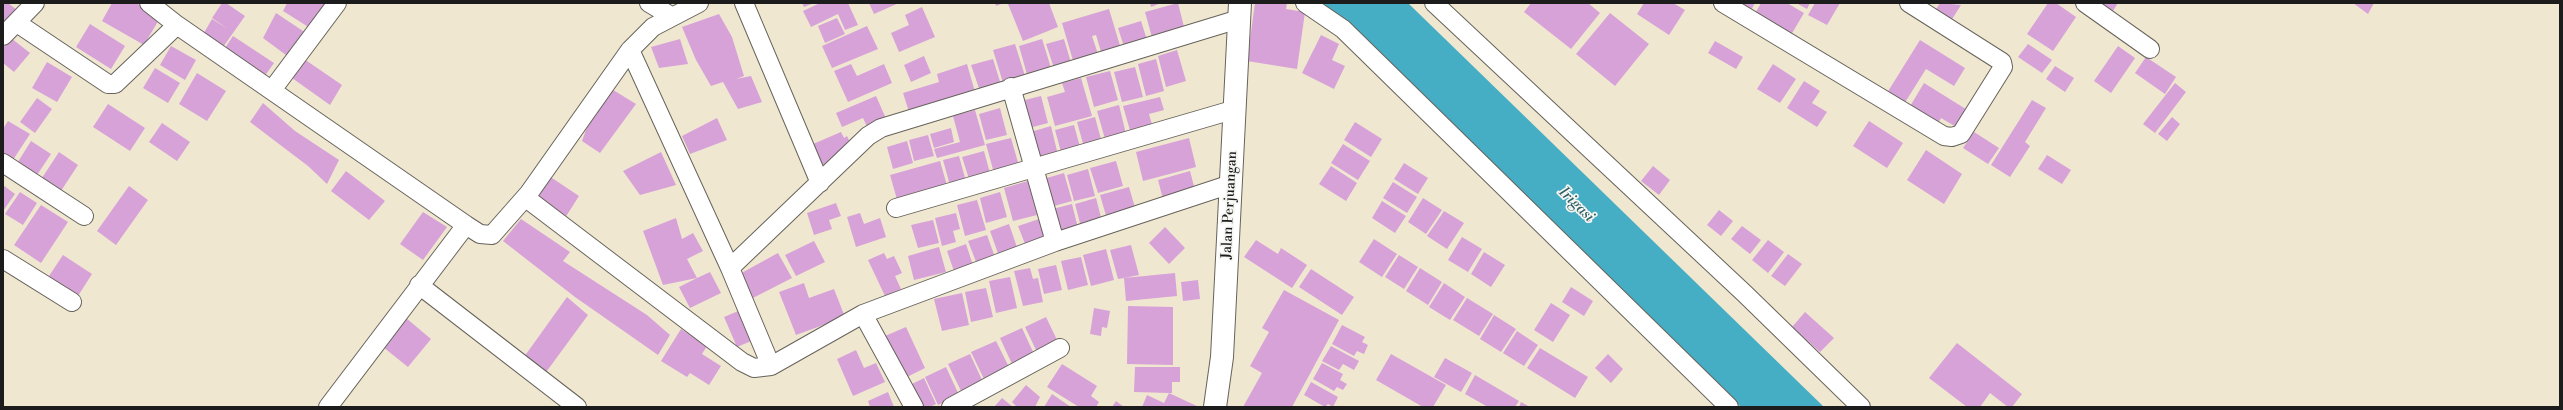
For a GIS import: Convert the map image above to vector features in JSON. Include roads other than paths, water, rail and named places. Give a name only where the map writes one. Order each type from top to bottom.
[{"type":"main road","name":"Jalan Perjuangan","points":[[1215,407],[1222,357],[1236,109],[1239,11]]},
{"type":"street","points":[[3,36],[35,3]]},
{"type":"street","points":[[149,3],[177,25],[466,225],[480,234],[492,235],[526,198],[630,50],[653,27],[670,16],[699,3]]},
{"type":"street","points":[[272,90],[337,3]]},
{"type":"street","points":[[649,3],[670,16]]},
{"type":"street","points":[[744,3],[820,183]]},
{"type":"street","points":[[1305,3],[1343,29],[1729,407]]},
{"type":"street","points":[[1434,3],[1744,293],[1861,407]]},
{"type":"street","points":[[1723,3],[1944,136],[1952,137],[1960,134],[2003,67],[2002,62],[1909,3]]},
{"type":"street","points":[[2085,3],[2150,49]]},
{"type":"street","points":[[730,268],[868,136],[881,128],[1011,87],[1239,11]]},
{"type":"street","points":[[17,23],[112,85],[177,25]]},
{"type":"street","points":[[630,50],[730,268],[771,366]]},
{"type":"street","points":[[1011,87],[1055,242]]},
{"type":"street","points":[[896,208],[1033,166],[1236,109]]},
{"type":"street","points":[[3,163],[84,216]]},
{"type":"street","points":[[526,198],[742,362],[754,368],[771,366],[863,314],[1055,242],[1231,184]]},
{"type":"street","points":[[328,407],[466,225]]},
{"type":"street","points":[[3,258],[72,302]]},
{"type":"street","points":[[419,285],[578,407]]},
{"type":"street","points":[[863,314],[914,407]]},
{"type":"street","points":[[951,407],[1060,348]]},
{"type":"water","name":"Irigasi","points":[[1323,3],[1408,3],[1824,407],[1741,407]]}]
